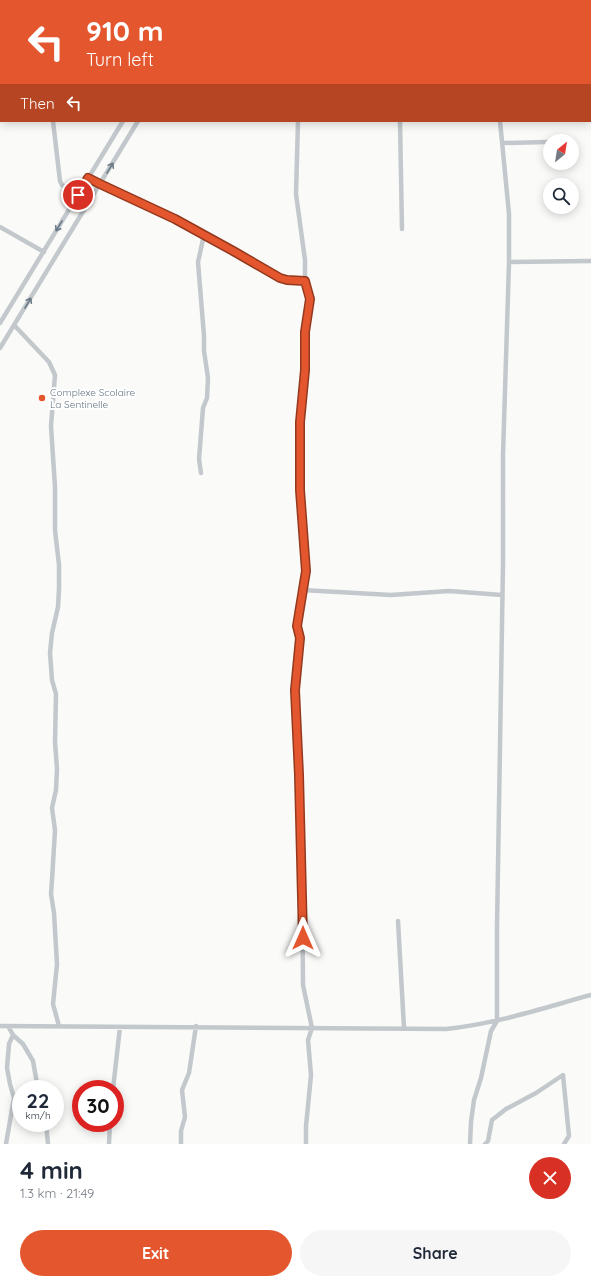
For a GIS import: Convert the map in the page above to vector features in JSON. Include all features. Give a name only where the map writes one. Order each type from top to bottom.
[{"type":"street","points":[[53,122],[60,181],[62,185],[78,195]]},
{"type":"street","points":[[0,324],[122,122]]},
{"type":"street","points":[[0,348],[137,122]]},
{"type":"street","points":[[298,122],[296,194],[305,260],[305,281],[310,299],[305,332],[305,370],[300,422],[300,490],[306,571],[297,626],[300,638],[295,690],[299,753],[302,861],[303,985],[312,1028],[308,1040],[311,1075],[306,1126],[306,1144]]},
{"type":"street","points":[[400,122],[402,229]]},
{"type":"street","points":[[470,1144],[474,1100],[481,1078],[491,1031],[497,1021],[503,455],[509,262],[509,214],[500,122]]},
{"type":"street","points":[[503,143],[543,142]]},
{"type":"street","points":[[88,178],[175,219],[280,278],[305,281]]},
{"type":"street","points":[[0,227],[44,252]]},
{"type":"street","points":[[201,473],[199,459],[203,408],[207,398],[208,378],[204,351],[198,262],[204,235]]},
{"type":"street","points":[[509,262],[591,262]]},
{"type":"street","points":[[14,326],[49,362],[55,375],[51,426],[55,481],[55,530],[59,565],[59,589],[50,653],[52,680],[56,694],[55,742],[57,769],[56,790],[52,808],[54,830],[50,894],[54,913],[57,964],[53,1004],[58,1026]]},
{"type":"street","points":[[302,590],[391,595],[449,591],[502,595]]},
{"type":"street","points":[[398,921],[404,1028]]},
{"type":"street","points":[[0,1026],[446,1028],[470,1026],[497,1021],[591,995]]},
{"type":"street","points":[[8,1026],[13,1036],[23,1044],[33,1061],[36,1080]]},
{"type":"street","points":[[181,1144],[181,1131],[185,1117],[182,1090],[191,1066],[196,1026]]},
{"type":"street","points":[[114,1080],[120,1027]]},
{"type":"street","points":[[6,1144],[14,1098],[7,1068],[9,1044],[13,1036]]},
{"type":"street","points":[[485,1144],[488,1141],[492,1120],[506,1109],[536,1093],[563,1075],[569,1136],[564,1144]]},
{"type":"street","points":[[47,1132],[48,1144]]},
{"type":"street","points":[[109,1144],[110,1132]]},
{"type":"place","name":"Complexe Scolaire La Sentinelle","points":[[42,398]]},
{"type":"route","points":[[78,195],[88,178],[175,219],[280,278],[305,281],[308,287],[310,299],[305,332],[305,370],[300,422],[300,490],[306,571],[297,626],[300,638],[295,690],[302,861],[303,938]]}]
